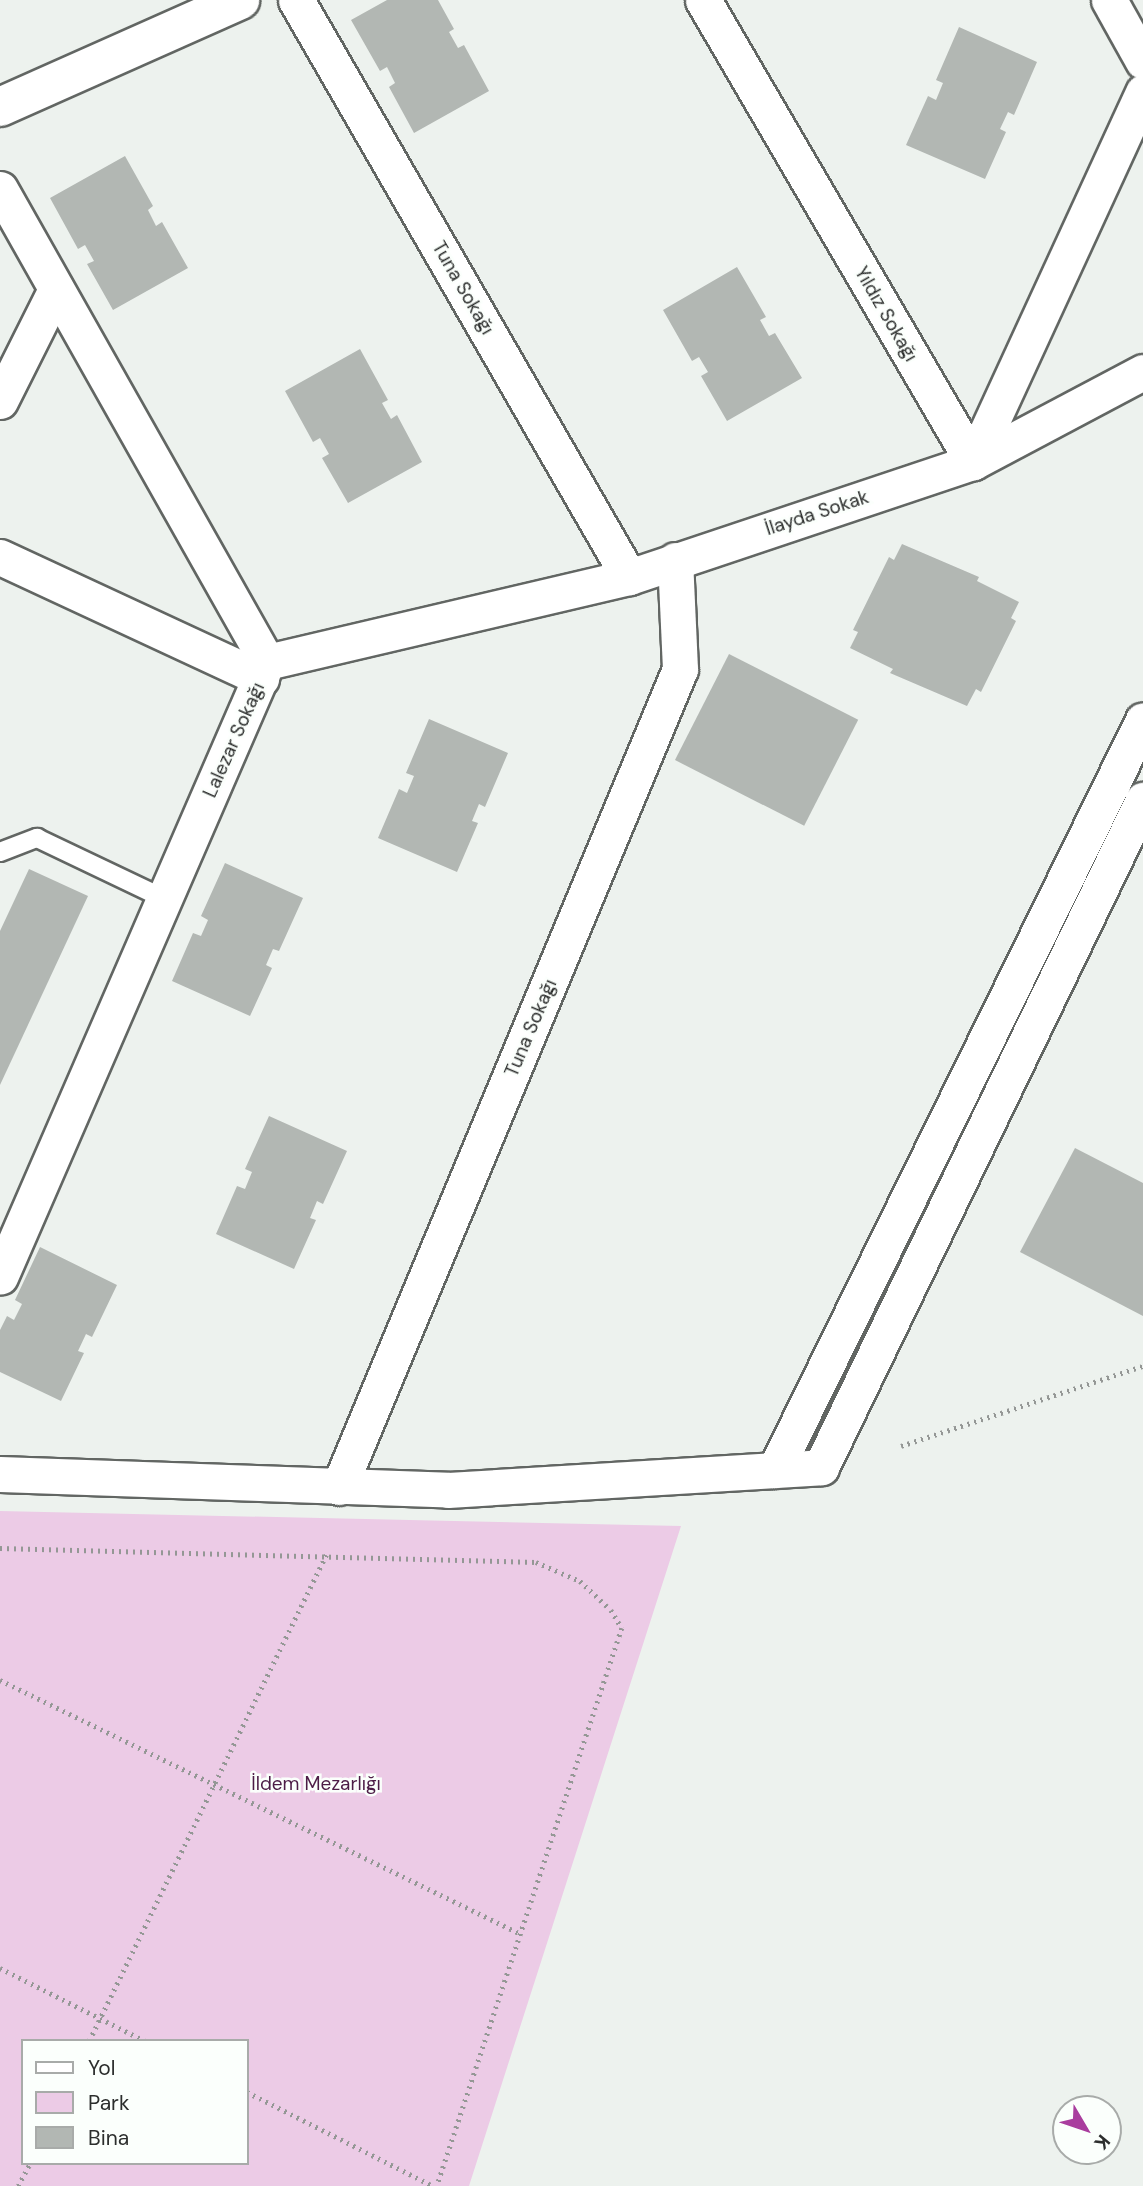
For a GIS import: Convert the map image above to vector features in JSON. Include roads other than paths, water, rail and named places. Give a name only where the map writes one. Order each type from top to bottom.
[{"type":"street","points":[[0,107],[240,0]]},
{"type":"street","name":"Tuna Sokağı","points":[[296,0],[629,577]]},
{"type":"street","name":"Yıldız Sokağı","points":[[703,0],[973,462]]},
{"type":"street","points":[[1109,0],[1143,61]]},
{"type":"street","points":[[973,462],[1143,92]]},
{"type":"street","name":"Lalezar Sokağı","points":[[0,189],[264,670],[0,1277]]},
{"type":"street","points":[[0,401],[56,289]]},
{"type":"street","points":[[973,462],[1143,372]]},
{"type":"street","name":"İlayda Sokak","points":[[264,670],[629,577],[973,462]]},
{"type":"street","points":[[0,557],[264,670]]},
{"type":"street","name":"Tuna Sokağı","points":[[339,1487],[680,669],[675,561]]},
{"type":"street","points":[[775,1470],[1143,720]]},
{"type":"street","points":[[0,1474],[448,1490],[821,1467],[1143,800]]},
{"type":"lane","points":[[0,852],[37,838],[165,899]]},
{"type":"park label","name":"İldem Mezarlığı","points":[[316,1784]]}]
